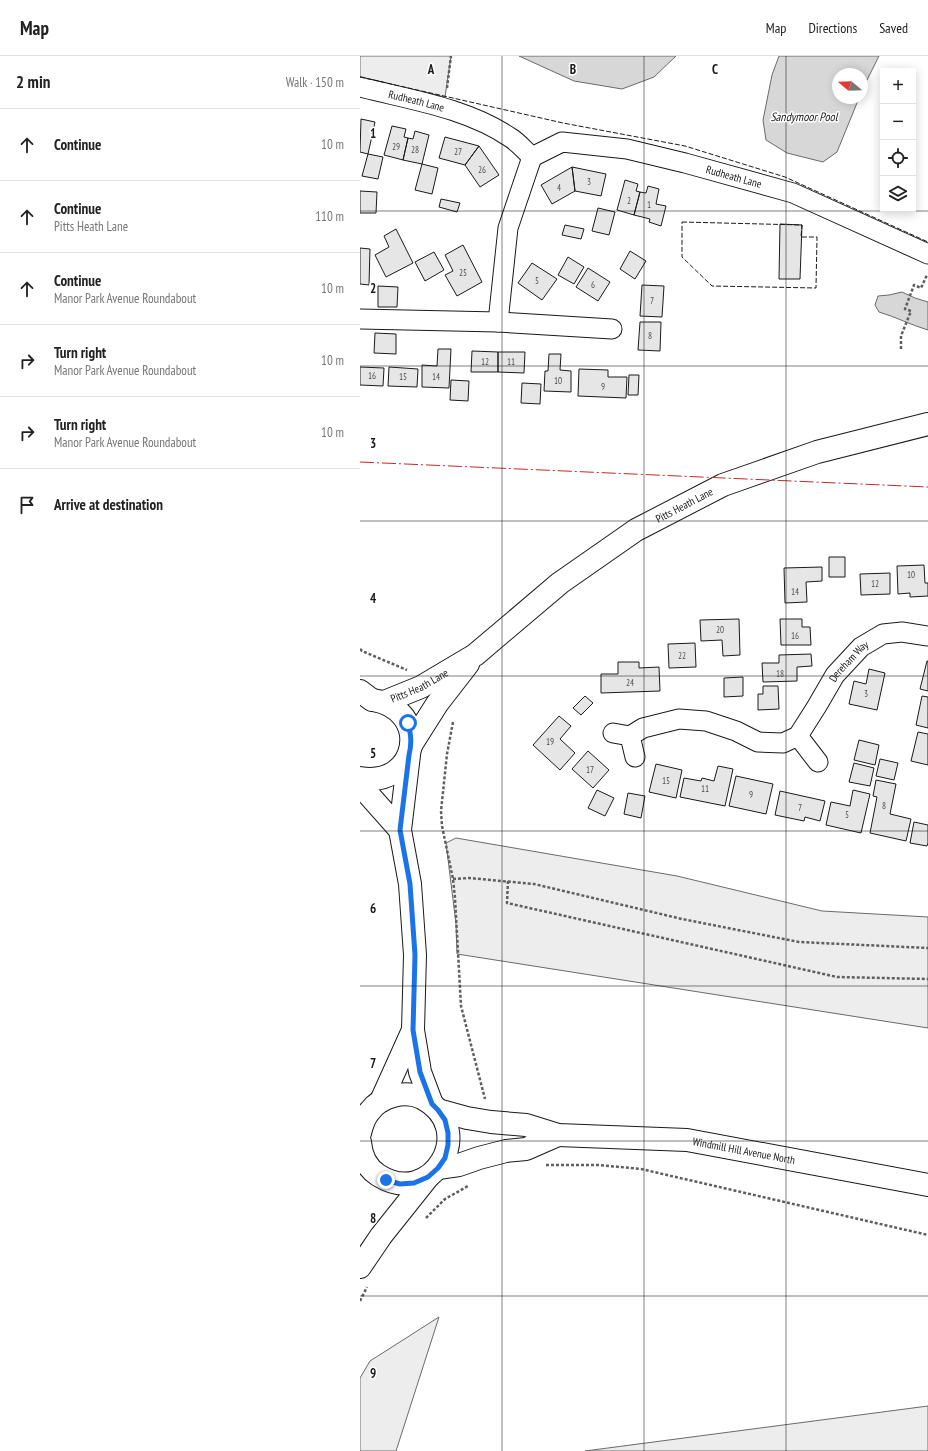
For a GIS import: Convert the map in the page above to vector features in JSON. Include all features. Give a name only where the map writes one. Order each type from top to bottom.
[{"type":"street","name":"Rudheath Lane","points":[[360,87],[443,108],[484,123],[512,139],[532,157],[562,142],[627,149],[678,161],[792,192],[928,254]]},
{"type":"street","points":[[498,322],[508,228],[532,157]]},
{"type":"street","points":[[360,319],[498,322],[612,329]]},
{"type":"street","name":"Pitts Heath Lane","points":[[369,699],[421,687],[475,655],[560,583],[630,534],[716,488],[817,452],[928,424]]},
{"type":"street","name":"Dereham Way","points":[[798,736],[835,675],[861,647],[883,634],[902,632],[928,636]]},
{"type":"street","name":"Pitts Heath Lane","points":[[366,1274],[381,1236],[445,1158],[448,1145],[448,1133],[445,1120],[435,1107],[420,1072],[413,1030],[414,947],[410,884],[400,830],[410,750],[437,704],[475,655]]},
{"type":"street","points":[[360,778],[372,780],[383,778],[394,773],[402,765],[410,750],[411,734],[405,719],[394,707],[369,699]]},
{"type":"street","points":[[635,757],[622,735],[643,728],[679,720],[706,721],[736,731],[758,742],[783,743],[798,736],[818,762]]},
{"type":"street","points":[[360,785],[400,830]]},
{"type":"street","name":"Pitts Heath Lane","points":[[360,1133],[363,1122],[370,1108],[413,1030]]},
{"type":"street","name":"Windmill Hill Avenue North","points":[[370,1108],[393,1096],[407,1094],[420,1097],[435,1107],[479,1120],[526,1125],[558,1135],[687,1140],[928,1185]]},
{"type":"street","name":"Windmill Hill Avenue North","points":[[367,1168],[386,1180],[400,1184],[414,1183],[433,1173],[479,1158],[506,1151],[526,1148],[558,1135]]},
{"type":"street","points":[[360,1142],[360,1148],[367,1168]]},
{"type":"path","points":[[443,108],[451,56]]},
{"type":"path","points":[[901,349],[901,336],[911,311],[905,309],[914,285],[921,288],[927,275]]},
{"type":"path","points":[[360,649],[406,669],[411,674]]},
{"type":"path","points":[[453,721],[446,761],[441,811],[442,826],[453,879],[461,1006],[486,1103]]},
{"type":"path","points":[[453,879],[469,878],[534,884],[682,919],[800,942],[928,948]]},
{"type":"path","points":[[508,881],[507,903],[837,977],[928,979]]},
{"type":"path","points":[[540,1165],[599,1165],[641,1169],[928,1235]]},
{"type":"path","points":[[425,1218],[445,1199],[470,1185]]},
{"type":"path","points":[[360,1301],[366,1274]]},
{"type":"shaded area","points":[[360,56],[451,56],[445,97],[360,77]]},
{"type":"shaded area","points":[[456,838],[677,876],[822,911],[928,917],[928,1028],[457,954],[456,924],[446,843]]},
{"type":"shaded area","points":[[439,1317],[396,1451],[360,1451],[360,1378],[370,1361]]},
{"type":"shaded area","points":[[928,1406],[928,1451],[585,1451]]},
{"type":"water","points":[[519,56],[676,56],[654,77],[622,89],[574,81]]},
{"type":"water","name":"Sandymoor Pool","points":[[779,56],[879,56],[868,78],[868,68],[832,68],[832,104],[857,104],[837,152],[823,162],[787,153],[766,140],[763,120],[772,75]]},
{"type":"water","points":[[902,292],[928,302],[928,330],[879,312],[875,305],[878,296]]},
{"type":"building","points":[[361,119],[375,122],[368,154],[360,152]]},
{"type":"building","points":[[392,126],[406,129],[404,137],[408,138],[403,160],[384,155]]},
{"type":"building","points":[[415,131],[429,135],[422,164],[403,160],[408,138],[413,139]]},
{"type":"building","points":[[445,137],[479,146],[465,165],[439,158]]},
{"type":"building","points":[[479,146],[499,175],[480,187],[465,165]]},
{"type":"building","points":[[368,154],[383,157],[378,179],[362,176]]},
{"type":"building","points":[[422,164],[438,168],[432,194],[415,190]]},
{"type":"building","points":[[572,167],[606,174],[601,196],[575,191]]},
{"type":"building","points":[[572,167],[575,191],[552,204],[541,185]]},
{"type":"building","points":[[625,180],[638,184],[636,191],[640,192],[634,215],[617,210]]},
{"type":"building","points":[[648,186],[659,189],[656,204],[666,206],[661,226],[649,222],[650,219],[634,215],[640,192],[646,193]]},
{"type":"building","points":[[360,191],[377,192],[376,213],[360,213]]},
{"type":"building","points":[[441,199],[460,203],[457,212],[439,207]]},
{"type":"building","points":[[598,208],[615,212],[609,235],[592,231]]},
{"type":"building","points":[[780,224],[802,225],[800,279],[779,279]]},
{"type":"building","points":[[565,225],[584,229],[581,239],[562,235]]},
{"type":"building","points":[[396,229],[413,263],[386,277],[375,255],[389,247],[384,236]]},
{"type":"building","points":[[463,245],[482,282],[457,296],[445,275],[453,271],[445,255]]},
{"type":"building","points":[[360,248],[370,249],[369,285],[360,284]]},
{"type":"building","points":[[630,251],[646,261],[635,279],[620,269]]},
{"type":"building","points":[[434,252],[444,270],[425,281],[415,262]]},
{"type":"building","points":[[568,257],[584,267],[574,284],[558,275]]},
{"type":"building","points":[[532,263],[557,279],[542,300],[518,283]]},
{"type":"building","points":[[588,268],[610,282],[598,301],[576,287]]},
{"type":"building","points":[[642,285],[664,286],[662,317],[640,316]]},
{"type":"building","points":[[378,286],[398,287],[397,307],[378,307]]},
{"type":"building","points":[[640,322],[661,322],[660,351],[638,350]]},
{"type":"building","points":[[375,333],[396,334],[396,354],[374,353]]},
{"type":"building","points":[[438,349],[451,349],[449,388],[422,387],[422,365],[437,366]]},
{"type":"building","points":[[472,351],[498,352],[498,372],[471,372]]},
{"type":"building","points":[[498,352],[525,352],[524,373],[498,372]]},
{"type":"building","points":[[549,354],[561,354],[560,370],[571,371],[571,392],[544,391],[545,371],[548,371]]},
{"type":"building","points":[[360,367],[384,368],[383,386],[360,385]]},
{"type":"building","points":[[389,367],[418,369],[417,387],[388,386]]},
{"type":"building","points":[[579,369],[608,370],[608,377],[627,377],[626,398],[578,396]]},
{"type":"building","points":[[629,375],[639,375],[638,395],[628,395]]},
{"type":"building","points":[[451,380],[469,381],[468,401],[450,400]]},
{"type":"building","points":[[522,383],[541,384],[540,404],[521,403]]},
{"type":"building","points":[[829,557],[845,557],[845,577],[829,577]]},
{"type":"building","points":[[924,565],[925,583],[928,583],[928,596],[910,597],[910,593],[898,594],[897,566]]},
{"type":"building","points":[[822,567],[822,581],[806,582],[807,602],[785,603],[784,568]]},
{"type":"building","points":[[890,573],[890,594],[861,595],[860,574]]},
{"type":"building","points":[[739,619],[740,655],[723,656],[722,640],[701,641],[700,620]]},
{"type":"building","points":[[780,619],[802,619],[802,627],[810,627],[811,645],[781,645]]},
{"type":"building","points":[[695,643],[696,667],[669,668],[668,644]]},
{"type":"building","points":[[811,654],[812,666],[797,667],[797,681],[763,682],[762,663],[779,663],[779,655]]},
{"type":"building","points":[[928,661],[928,691],[920,689]]},
{"type":"building","points":[[618,662],[639,662],[639,668],[659,667],[660,691],[601,693],[601,674],[618,674]]},
{"type":"building","points":[[869,669],[885,673],[877,710],[849,704],[854,681],[866,684]]},
{"type":"building","points":[[743,677],[743,696],[724,697],[724,678]]},
{"type":"building","points":[[763,686],[778,686],[779,709],[758,710],[758,694],[763,694]]},
{"type":"building","points":[[585,696],[593,703],[581,715],[573,708]]},
{"type":"building","points":[[922,696],[928,697],[928,728],[916,725]]},
{"type":"building","points":[[559,716],[571,726],[560,739],[575,753],[560,770],[533,745]]},
{"type":"building","points":[[918,732],[928,734],[928,765],[911,761]]},
{"type":"building","points":[[859,740],[879,745],[875,765],[854,760]]},
{"type":"building","points":[[588,751],[609,770],[593,788],[572,769]]},
{"type":"building","points":[[880,759],[898,763],[894,780],[876,776]]},
{"type":"building","points":[[854,763],[874,768],[870,786],[849,782]]},
{"type":"building","points":[[656,764],[682,770],[676,798],[649,792]]},
{"type":"building","points":[[718,766],[733,769],[725,806],[680,797],[684,778],[701,781],[702,778],[714,781]]},
{"type":"building","points":[[736,776],[773,784],[766,814],[729,806]]},
{"type":"building","points":[[876,780],[896,784],[890,814],[911,819],[906,841],[870,833],[877,797],[873,796]]},
{"type":"building","points":[[597,790],[614,798],[605,816],[588,808]]},
{"type":"building","points":[[853,790],[870,794],[861,833],[826,825],[831,802],[850,806]]},
{"type":"building","points":[[780,791],[825,801],[820,821],[805,817],[804,821],[775,815]]},
{"type":"building","points":[[628,793],[645,796],[641,818],[624,814]]},
{"type":"building","points":[[914,822],[928,825],[927,846],[910,843]]},
{"type":"fence","points":[[360,77],[563,123],[685,146],[785,177],[928,242]]},
{"type":"fence","points":[[682,222],[802,225],[801,237],[817,237],[816,288],[712,286],[682,257],[682,222]]},
{"type":"power","points":[[360,462],[928,487]]},
{"type":"route","points":[[386,1180],[400,1184],[414,1183],[428,1177],[438,1168],[445,1158],[448,1145],[448,1133],[445,1120],[432,1104],[420,1072],[413,1030],[415,955],[410,884],[400,830],[411,745],[411,734],[408,723]]}]
